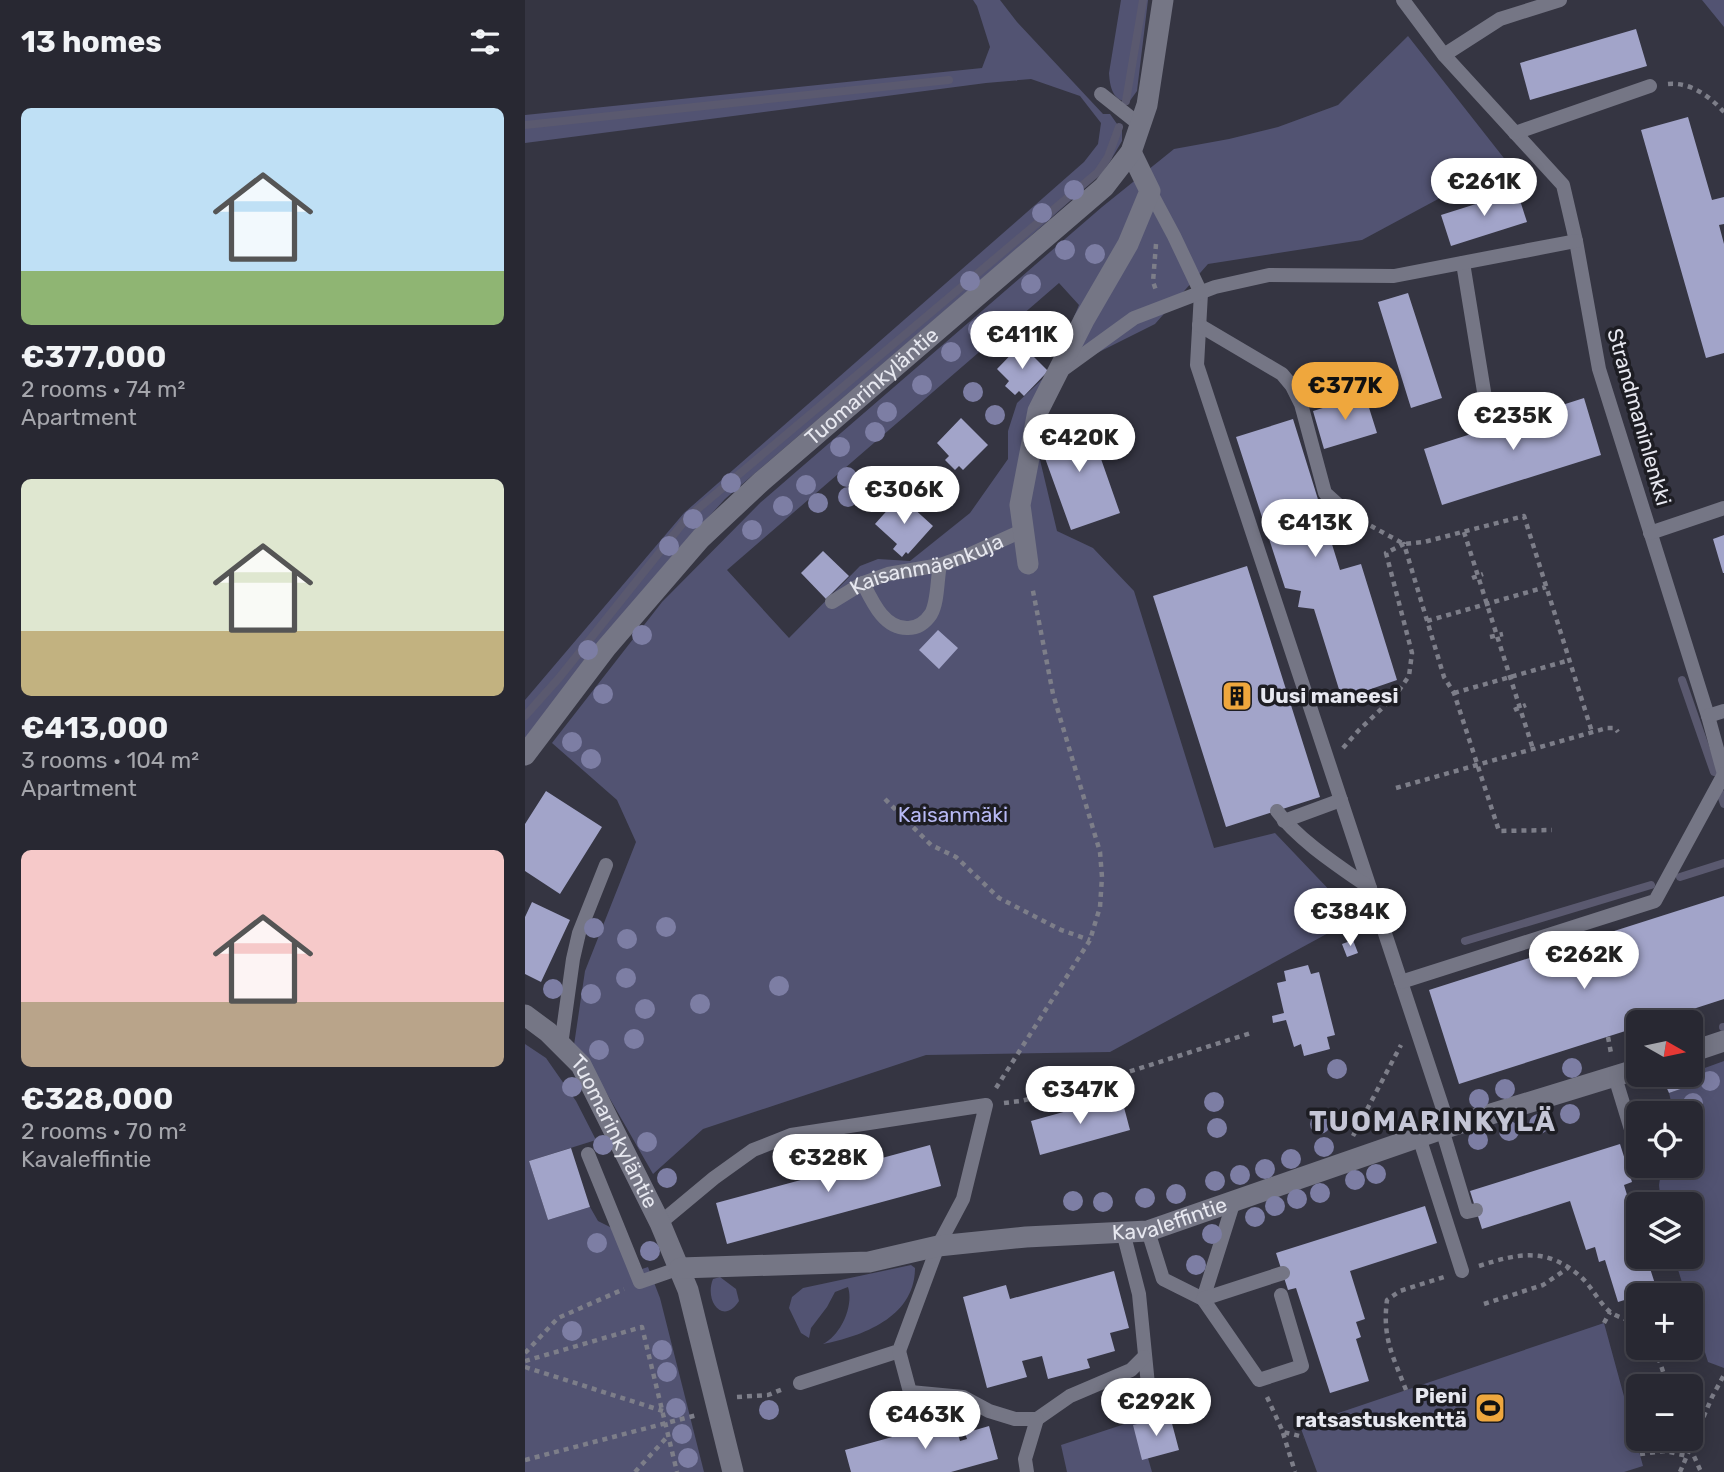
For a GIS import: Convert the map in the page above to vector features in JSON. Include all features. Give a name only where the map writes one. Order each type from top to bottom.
[{"type":"street","name":"Tuomarinkyläntie","points":[[525,755],[606,648],[701,538],[762,481],[1104,187],[1131,152],[1147,105],[1163,0]]},
{"type":"street","points":[[1131,152],[1150,191]]},
{"type":"street","name":"Kaisanmäenkuja","points":[[1028,564],[1020,505],[1038,411],[1084,320],[1128,244],[1150,191]]},
{"type":"street","name":"Tuomarinkyläntie","points":[[525,1015],[548,1032],[581,1065],[660,1223],[688,1290],[733,1472]]},
{"type":"street","points":[[1703,1048],[1724,1041]]},
{"type":"street","name":"Kavaleffintie","points":[[680,1268],[869,1262],[938,1246],[1026,1237],[1148,1231],[1446,1128],[1626,1073]]},
{"type":"lane","name":"Strandmaninlenkki","points":[[1401,982],[1655,901],[1724,774],[1709,716],[1599,369],[1563,185],[1444,55],[1403,0]]},
{"type":"lane","points":[[1444,55],[1500,19],[1560,0]]},
{"type":"lane","points":[[1515,133],[1650,86]]},
{"type":"lane","points":[[1101,94],[1140,125]]},
{"type":"lane","points":[[1150,191],[1201,293],[1198,365],[1414,1021],[1468,1212],[1476,1210]]},
{"type":"lane","points":[[1055,376],[1075,358],[1134,318],[1215,287],[1269,275],[1394,276],[1576,241]]},
{"type":"lane","points":[[1462,263],[1487,410]]},
{"type":"lane","points":[[1199,325],[1282,374],[1292,386],[1301,404],[1325,493],[1346,512]]},
{"type":"lane","points":[[1650,533],[1724,508]]},
{"type":"lane","name":"Kaisanmäenkuja","points":[[832,602],[863,583],[888,574],[940,565],[1024,530]]},
{"type":"lane","points":[[863,583],[874,605],[887,620],[899,628],[913,628],[924,623],[933,612],[940,565]]},
{"type":"lane","points":[[1709,716],[1724,711]]},
{"type":"lane","points":[[1342,800],[1281,816],[1342,869],[1370,888]]},
{"type":"lane","points":[[561,1045],[579,933],[606,865]]},
{"type":"lane","points":[[1615,1077],[1626,1113]]},
{"type":"lane","points":[[660,1223],[753,1150],[791,1135],[986,1105],[963,1199],[938,1246],[899,1351],[918,1422]]},
{"type":"lane","points":[[1419,1137],[1462,1271]]},
{"type":"lane","points":[[588,1154],[641,1282],[680,1268]]},
{"type":"lane","points":[[1203,1299],[1234,1201]]},
{"type":"lane","points":[[1148,1231],[1163,1279],[1203,1299],[1259,1380],[1302,1366],[1281,1295]]},
{"type":"lane","points":[[1123,1232],[1139,1294],[1151,1415]]},
{"type":"lane","points":[[1203,1299],[1283,1273]]},
{"type":"lane","points":[[800,1382],[899,1351]]},
{"type":"lane","points":[[910,1392],[963,1397],[989,1411],[1015,1419],[1037,1419],[1070,1396],[1131,1370],[1144,1357]]},
{"type":"lane","points":[[1027,1472],[1025,1459],[1037,1419]]},
{"type":"path","points":[[1650,86],[1681,83],[1710,96],[1724,112]]},
{"type":"path","points":[[1156,238],[1153,282],[1158,296],[1170,304]]},
{"type":"path","points":[[1346,512],[1404,544],[1444,677],[1454,693],[1499,831],[1552,830]]},
{"type":"path","points":[[1329,765],[1359,730],[1395,696],[1409,676],[1412,653],[1386,553],[1404,544],[1524,516],[1539,556],[1546,587],[1560,619],[1592,732]]},
{"type":"path","points":[[1464,532],[1500,635],[1517,709],[1533,749]]},
{"type":"path","points":[[986,1105],[1090,940],[1100,907],[1100,852],[1053,694],[1028,564]]},
{"type":"path","points":[[1427,621],[1546,587]]},
{"type":"path","points":[[1490,637],[1500,635]]},
{"type":"path","points":[[1454,693],[1570,660]]},
{"type":"path","points":[[1517,709],[1526,705]]},
{"type":"path","points":[[1396,788],[1592,732],[1612,727],[1618,732]]},
{"type":"path","points":[[1585,734],[1587,741]]},
{"type":"path","points":[[1543,746],[1546,753]]},
{"type":"path","points":[[1500,758],[1503,766]]},
{"type":"path","points":[[1452,772],[1454,780]]},
{"type":"path","points":[[885,799],[931,845],[956,858],[999,898],[1061,930],[1090,940]]},
{"type":"path","points":[[1339,1165],[1414,1021]]},
{"type":"path","points":[[986,1105],[1021,1101],[1093,1083],[1251,1033]]},
{"type":"path","points":[[1406,1390],[1386,1338],[1387,1300],[1400,1291],[1462,1271],[1510,1256],[1537,1254],[1560,1262],[1582,1278],[1610,1312],[1626,1320]]},
{"type":"path","points":[[1484,1304],[1543,1286],[1568,1268]]},
{"type":"path","points":[[525,1353],[558,1318],[641,1282]]},
{"type":"path","points":[[1604,1323],[1610,1312]]},
{"type":"path","points":[[525,1361],[642,1327],[677,1472]]},
{"type":"path","points":[[525,1367],[663,1412]]},
{"type":"path","points":[[1703,1417],[1724,1375]]},
{"type":"path","points":[[1259,1380],[1283,1432],[1295,1472]]},
{"type":"path","points":[[525,1460],[665,1423],[717,1404],[768,1395],[800,1382]]},
{"type":"path","points":[[1283,1432],[1304,1437]]},
{"type":"path","points":[[635,1472],[669,1435]]},
{"type":"path","points":[[1640,1454],[1665,1451],[1687,1456]]},
{"type":"path","points":[[1680,1472],[1689,1451]]},
{"type":"path","points":[[1691,1451],[1701,1472]]},
{"type":"green space","points":[[973,0],[1000,0],[1017,22],[1103,114],[1110,114],[1122,131],[1122,141],[1109,163],[1013,252],[725,499],[663,567],[525,740],[525,700],[684,513],[1084,162],[1098,144],[1101,123],[1080,96],[1031,79],[525,143],[525,115],[982,68],[990,47]]},
{"type":"green space","points":[[1121,0],[1148,0],[1137,91],[1129,102],[1119,99],[1113,93],[1109,73]]},
{"type":"green space","points":[[1702,0],[1724,0],[1724,27]]},
{"type":"green space","name":"Kaisanmäki","points":[[1408,36],[1507,162],[1362,240],[1208,264],[1155,324],[1075,364],[1045,408],[1035,439],[1057,531],[1093,548],[1134,591],[1214,848],[1275,833],[1356,918],[1110,1052],[926,1055],[703,1129],[653,1174],[586,1057],[574,1045],[585,971],[636,842],[617,800],[552,743],[662,602],[761,502],[1102,207],[1174,149],[1278,127],[1338,105]],"holes":[[[1059,283],[1079,305],[1052,370],[1017,403],[1008,431],[1008,459],[970,513],[910,561],[878,559],[860,566],[789,638],[727,570]]]},
{"type":"green space","points":[[525,1044],[546,1058],[576,1101],[596,1140],[529,1161],[548,1220],[590,1207],[598,1221],[612,1228],[630,1273],[648,1267],[660,1298],[704,1472],[525,1472]]},
{"type":"green space","points":[[1724,1061],[1724,1368],[1708,1362],[1703,1346],[1703,1283],[1682,1283],[1678,1269],[1703,1269],[1703,1192],[1660,1192],[1659,1185],[1660,1178],[1703,1178],[1703,1101],[1671,1101],[1669,1093],[1686,1087],[1703,1087],[1703,1069]]},
{"type":"green space","points":[[911,1265],[915,1268],[913,1285],[906,1299],[884,1321],[854,1336],[823,1344],[835,1334],[845,1319],[849,1303],[848,1287],[835,1292],[811,1328],[809,1338],[801,1333],[789,1308],[792,1297],[803,1288]]},
{"type":"green space","points":[[720,1277],[736,1289],[739,1301],[727,1311],[717,1308],[711,1295],[713,1279]]},
{"type":"green space","name":"Pieni ratsastuskenttä","points":[[1604,1323],[1626,1404],[1626,1451],[1639,1451],[1643,1466],[1624,1472],[1317,1472],[1300,1426]]},
{"type":"green space","points":[[1137,1420],[1152,1472],[1067,1472],[1061,1445]]},
{"type":"building","points":[[1636,29],[1647,66],[1530,100],[1520,63]]},
{"type":"building","points":[[1688,117],[1712,200],[1724,197],[1724,224],[1719,225],[1724,244],[1724,353],[1706,358],[1641,130]]},
{"type":"building","points":[[1517,191],[1527,222],[1451,246],[1441,215]]},
{"type":"building","points":[[1408,293],[1442,398],[1411,408],[1378,302]]},
{"type":"building","points":[[1021,344],[1048,371],[1024,396],[1019,391],[1015,395],[1005,386],[1009,381],[997,369]]},
{"type":"building","points":[[1365,395],[1377,433],[1324,449],[1313,411]]},
{"type":"building","points":[[1584,398],[1601,455],[1442,505],[1424,449]]},
{"type":"building","points":[[961,418],[988,445],[963,470],[959,466],[955,470],[945,460],[949,456],[937,443]]},
{"type":"building","points":[[1087,419],[1120,513],[1071,530],[1037,436]]},
{"type":"building","points":[[1293,419],[1340,570],[1361,564],[1397,680],[1342,699],[1314,609],[1298,607],[1301,591],[1285,588],[1236,437]]},
{"type":"building","points":[[900,496],[933,526],[908,554],[906,552],[902,557],[893,549],[897,544],[875,524]]},
{"type":"building","points":[[1724,535],[1724,573],[1723,573],[1713,539]]},
{"type":"building","points":[[823,551],[849,576],[826,599],[801,573]]},
{"type":"building","name":"Uusi maneesi","points":[[1247,566],[1320,797],[1226,827],[1153,596]]},
{"type":"building","points":[[938,630],[958,648],[939,669],[919,650]]},
{"type":"building","points":[[546,791],[602,827],[560,894],[525,871],[525,824]]},
{"type":"building","points":[[1724,896],[1724,999],[1690,1010],[1626,1010],[1626,1031],[1459,1084],[1429,990]]},
{"type":"building","points":[[532,902],[570,920],[541,982],[525,974],[525,917]]},
{"type":"building","points":[[1353,940],[1358,953],[1347,957],[1342,944]]},
{"type":"building","points":[[1308,965],[1311,974],[1319,972],[1335,1035],[1327,1037],[1330,1049],[1304,1056],[1301,1044],[1294,1047],[1286,1020],[1273,1023],[1272,1016],[1284,1013],[1277,983],[1286,981],[1284,971]]},
{"type":"building","points":[[1666,1087],[1686,1087],[1669,1093]]},
{"type":"building","points":[[1121,1096],[1130,1130],[1040,1155],[1031,1121]]},
{"type":"building","points":[[1620,1144],[1626,1163],[1626,1178],[1631,1178],[1632,1182],[1624,1185],[1626,1269],[1650,1269],[1655,1283],[1626,1283],[1626,1300],[1618,1302],[1605,1260],[1599,1262],[1595,1247],[1586,1250],[1570,1201],[1482,1229],[1470,1191]]},
{"type":"building","points":[[930,1145],[941,1186],[727,1244],[716,1203]]},
{"type":"building","points":[[571,1148],[590,1207],[548,1220],[529,1161]]},
{"type":"building","points":[[1425,1206],[1437,1243],[1350,1271],[1365,1319],[1356,1322],[1361,1337],[1356,1339],[1369,1381],[1330,1393],[1296,1288],[1288,1290],[1276,1253]]},
{"type":"building","points":[[1114,1271],[1129,1328],[1110,1333],[1115,1351],[1087,1359],[1090,1368],[1048,1379],[1042,1356],[1022,1361],[1027,1377],[987,1388],[963,1297],[1006,1285],[1010,1299]]},
{"type":"building","points":[[1170,1416],[1179,1450],[1142,1460],[1133,1425]]},
{"type":"building","points":[[954,1420],[960,1441],[967,1439],[965,1433],[989,1426],[998,1459],[951,1472],[851,1472],[845,1450]]},
{"type":"waterway","points":[[1126,101],[1143,0]]},
{"type":"waterway","points":[[525,125],[949,80]]},
{"type":"waterway","points":[[525,716],[559,678],[687,518],[1098,172],[1108,157],[1119,127]]},
{"type":"waterway","points":[[1682,680],[1714,772]]},
{"type":"waterway","points":[[1720,792],[1724,804]]},
{"type":"waterway","points":[[1680,877],[1724,863]]},
{"type":"waterway","points":[[1465,941],[1651,885]]},
{"type":"place","name":"Uusi maneesi","points":[[1237,696]]},
{"type":"place","name":"Pieni ratsastuskenttä","points":[[1490,1408]]},
{"type":"district","name":"TUOMARINKYLÄ","points":[[1433,1121]]}]
